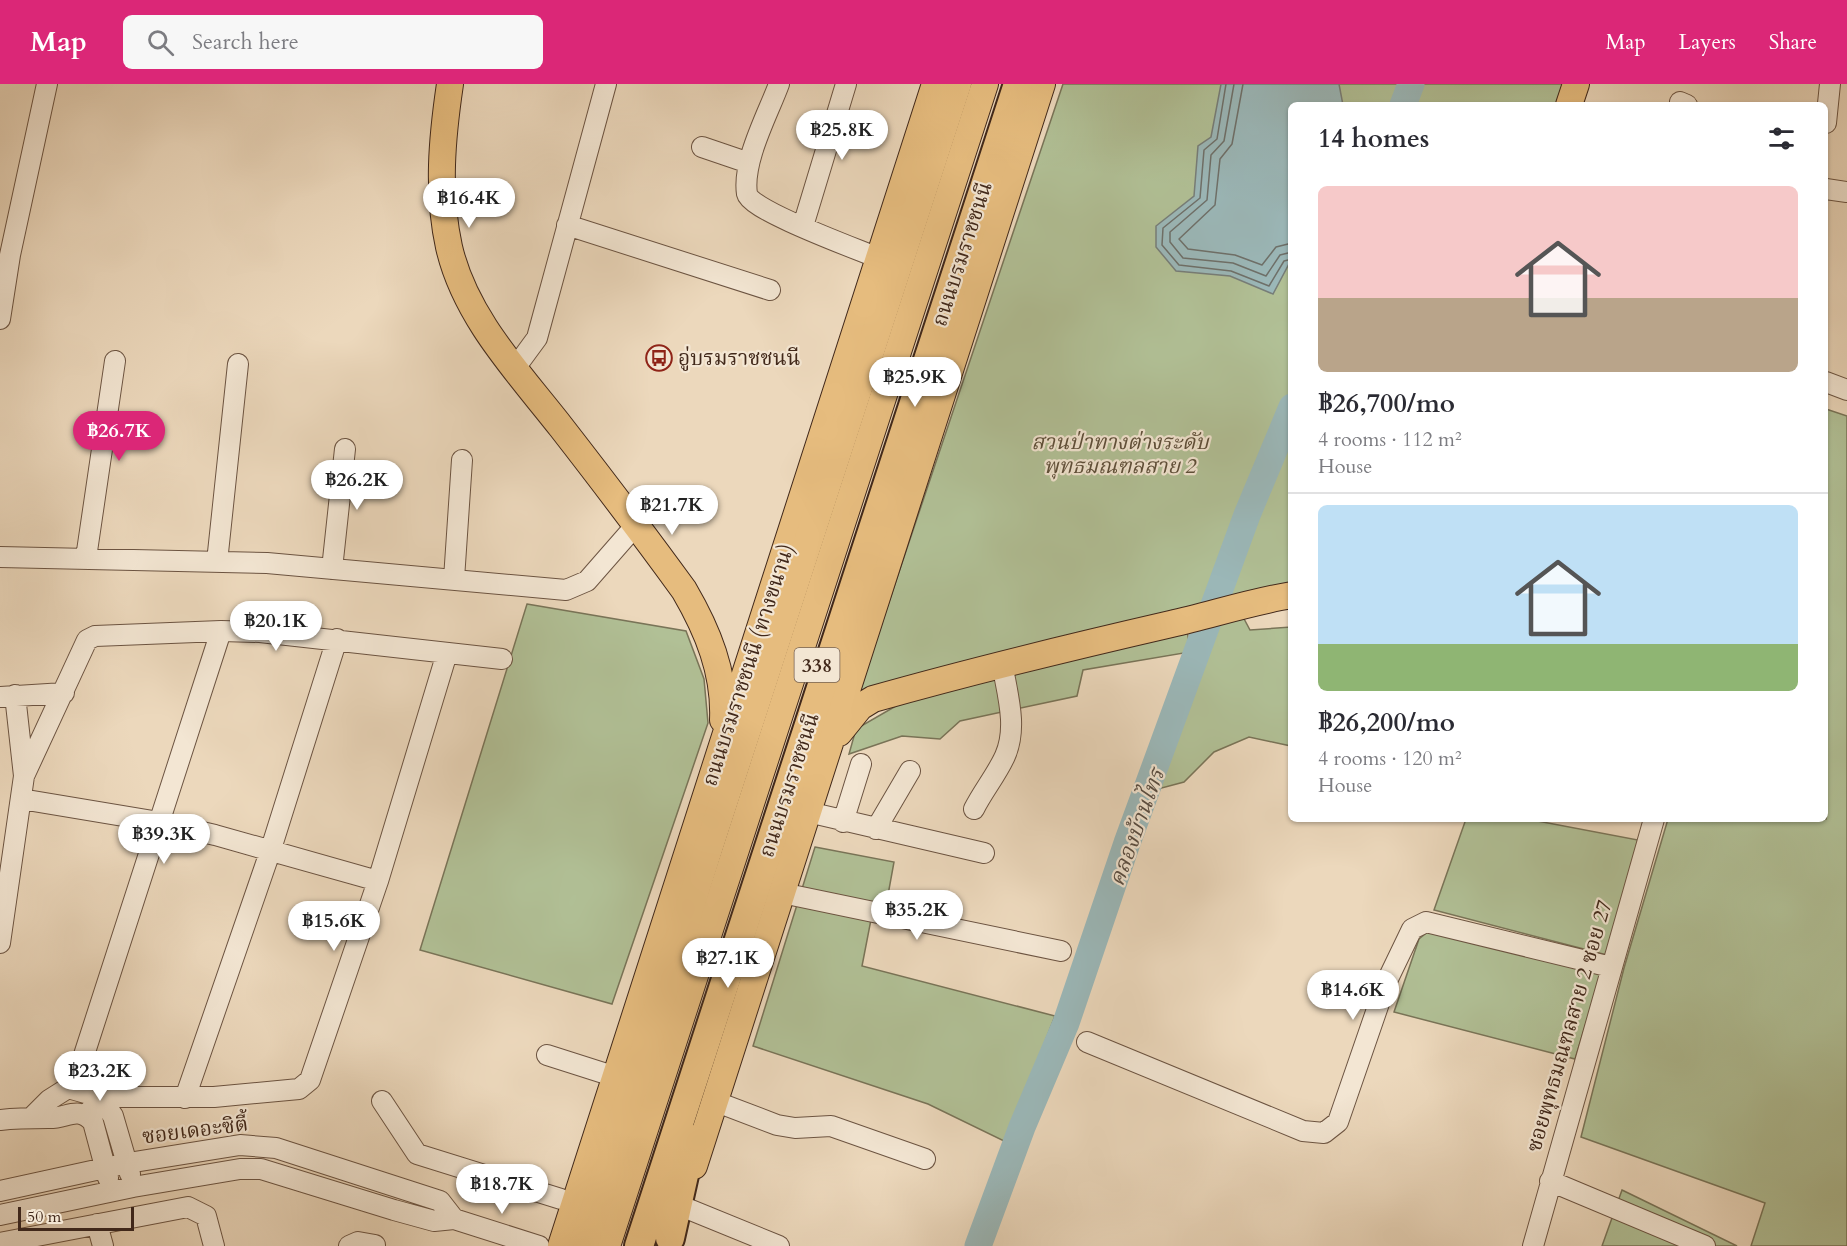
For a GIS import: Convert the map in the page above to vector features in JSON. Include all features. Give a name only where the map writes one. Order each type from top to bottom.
[{"type":"highway","name":"338","points":[[584,1246],[667,977],[957,84]]},
{"type":"highway","name":"ถนนบรมราชชนนี","points":[[639,1246],[1018,84]]},
{"type":"highway","points":[[569,1196],[590,1180],[624,1096],[651,1007],[667,977]]},
{"type":"highway","points":[[669,1242],[727,978]]},
{"type":"main road","points":[[450,84],[442,150],[441,184],[450,247],[461,282],[478,317],[684,590],[710,641],[722,687],[723,744]]},
{"type":"main road","name":"ถนนบรมราชชนนี (ทางขนาน)","points":[[561,1246],[569,1196],[615,1077],[935,84]]},
{"type":"main road","name":"338","points":[[608,1246],[985,84]]},
{"type":"main road","name":"338","points":[[628,1246],[1006,84]]},
{"type":"main road","name":"338","points":[[669,1242],[1042,84]]},
{"type":"main road","points":[[1570,102],[1576,84]]},
{"type":"main road","points":[[830,745],[860,707],[873,699],[1002,663],[1177,622],[1258,600],[1288,596]]},
{"type":"street","points":[[0,319],[10,255],[47,84]]},
{"type":"street","points":[[515,368],[537,338],[606,84]]},
{"type":"street","points":[[779,84],[749,163],[747,193],[749,200],[768,212],[878,258]]},
{"type":"street","points":[[803,226],[846,84]]},
{"type":"street","points":[[1828,104],[1830,84]]},
{"type":"street","points":[[702,147],[749,163]]},
{"type":"street","points":[[1828,189],[1847,192]]},
{"type":"street","points":[[567,225],[770,290]]},
{"type":"street","points":[[86,558],[115,361]]},
{"type":"street","points":[[217,562],[238,364]]},
{"type":"street","points":[[1828,383],[1847,390]]},
{"type":"street","points":[[332,569],[345,449]]},
{"type":"street","points":[[454,579],[462,460]]},
{"type":"street","points":[[0,557],[217,562],[332,569],[566,590],[587,581],[636,525]]},
{"type":"street","points":[[73,1089],[221,631]]},
{"type":"street","points":[[0,943],[24,776],[64,693],[82,644],[95,636],[221,631],[337,639],[502,659]]},
{"type":"street","points":[[185,1098],[270,852],[337,639]]},
{"type":"street","points":[[33,1116],[49,1100],[68,1088],[100,1097],[185,1098],[287,1091],[298,1089],[310,1080],[378,881],[447,653]]},
{"type":"street","points":[[974,809],[1005,756],[1011,734],[1011,715],[1002,663]]},
{"type":"street","points":[[24,776],[8,696],[64,693]]},
{"type":"street","points":[[843,822],[861,764]]},
{"type":"street","points":[[876,829],[910,771]]},
{"type":"street","points":[[21,799],[159,822],[378,881]]},
{"type":"street","points":[[808,812],[984,853]]},
{"type":"street","name":"ซอยพุทธมณฑลสาย 2 ซอย 27","points":[[1533,1246],[1653,822]]},
{"type":"street","points":[[782,893],[1061,951]]},
{"type":"street","points":[[1087,1042],[1303,1131],[1324,1133],[1338,1122],[1386,983],[1412,929],[1426,922],[1611,967]]},
{"type":"street","points":[[548,1055],[615,1077]]},
{"type":"street","points":[[87,1115],[100,1097]]},
{"type":"street","points":[[100,1097],[113,1116],[133,1187]]},
{"type":"street","points":[[382,1101],[417,1154],[569,1196]]},
{"type":"street","points":[[714,1101],[777,1125],[795,1128],[831,1126],[925,1159]]},
{"type":"street","points":[[0,1120],[33,1116],[51,1119],[69,1113],[87,1115],[93,1122],[110,1191]]},
{"type":"street","name":"ซอยเดอะซิตี้","points":[[0,1191],[204,1149],[240,1145],[261,1146],[276,1148],[440,1201],[454,1219]]},
{"type":"street","name":"ซอยเดอะซิตี้","points":[[0,1215],[110,1191],[261,1168],[393,1210],[434,1221],[454,1219],[539,1246]]},
{"type":"street","points":[[1550,1181],[1705,1246]]},
{"type":"street","points":[[393,1210],[400,1188]]},
{"type":"street","points":[[681,1206],[779,1246]]},
{"type":"street","points":[[0,1242],[188,1207],[206,1216],[214,1246]]},
{"type":"street","points":[[97,1224],[103,1246]]},
{"type":"street","points":[[349,1246],[358,1242],[375,1245]]},
{"type":"green space","name":"สวนป่าทางต่างระดับ พุทธมณฑลสาย 2","points":[[1063,84],[1566,84],[1561,102],[1288,102],[1288,589],[858,694]]},
{"type":"green space","points":[[1828,410],[1847,416],[1847,1246],[1751,1246],[1765,1203],[1581,1137],[1624,968],[1667,822],[1828,822]]},
{"type":"green space","points":[[527,604],[686,631],[704,679],[708,723],[612,1004],[420,950]]},
{"type":"green space","points":[[1242,615],[1250,630],[1288,627],[1288,745],[1249,737],[1214,752],[1184,782],[1158,789],[1217,622]]},
{"type":"green space","points":[[1187,629],[1190,652],[1083,670],[1077,696],[960,721],[940,739],[902,736],[849,754],[856,729],[908,699]]},
{"type":"green space","points":[[1465,822],[1543,822],[1638,840],[1607,955],[1434,910]]},
{"type":"green space","points":[[815,847],[894,862],[886,906],[874,904],[862,966],[1055,1016],[1006,1142],[928,1104],[753,1046]]},
{"type":"green space","points":[[1430,930],[1602,971],[1575,1059],[1394,1012],[1419,939]]},
{"type":"green space","points":[[1622,1190],[1737,1246],[1602,1246]]},
{"type":"water","points":[[1221,84],[1339,84],[1342,102],[1288,102],[1288,266],[1273,294],[1230,276],[1176,271],[1156,247],[1156,226],[1194,196],[1198,146],[1211,137]]},
{"type":"waterway","name":"คลองบ้านไทร","points":[[1404,102],[1411,84]]},
{"type":"waterway","name":"คลองบ้านไทร","points":[[978,1246],[1022,1127],[1066,1023],[1127,843],[1247,515],[1288,417]]},
{"type":"place","name":"อู่บรมราชชนนี","points":[[659,358]]}]
